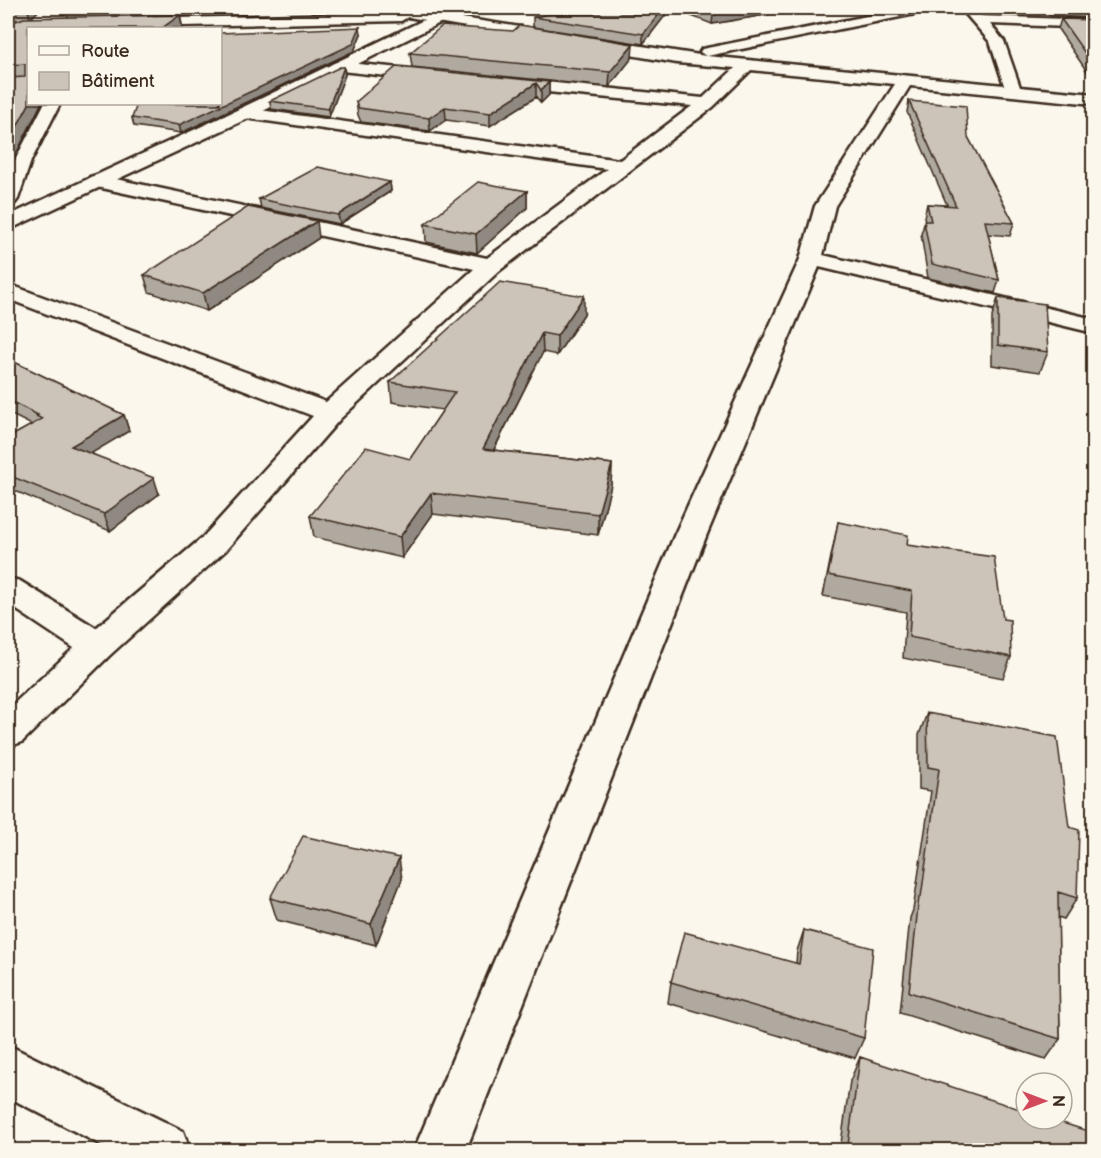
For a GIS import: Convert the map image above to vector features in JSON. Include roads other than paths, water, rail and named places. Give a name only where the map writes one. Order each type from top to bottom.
[{"type":"street","points":[[376,8],[677,58],[1094,99]]},
{"type":"street","points":[[126,23],[429,17],[471,8]]},
{"type":"street","points":[[677,58],[926,8]]},
{"type":"street","points":[[968,8],[981,20],[997,41],[1014,92]]},
{"type":"street","points":[[846,10],[894,14]]},
{"type":"street","points":[[8,225],[245,113],[429,17]]},
{"type":"street","points":[[981,20],[1094,24]]},
{"type":"street","points":[[8,732],[98,646],[214,544],[330,413],[490,266],[707,103],[746,66]]},
{"type":"street","points":[[337,67],[445,77]]},
{"type":"street","points":[[440,1150],[691,534],[811,260],[825,206],[906,80]]},
{"type":"street","points":[[492,82],[707,103]]},
{"type":"street","points":[[8,199],[22,161],[51,105]]},
{"type":"street","points":[[245,113],[624,166]]},
{"type":"street","points":[[97,181],[490,266]]},
{"type":"street","points":[[811,260],[1094,326]]},
{"type":"street","points":[[8,291],[330,413]]},
{"type":"street","points":[[8,589],[98,646]]},
{"type":"street","points":[[8,1070],[164,1150]]}]
